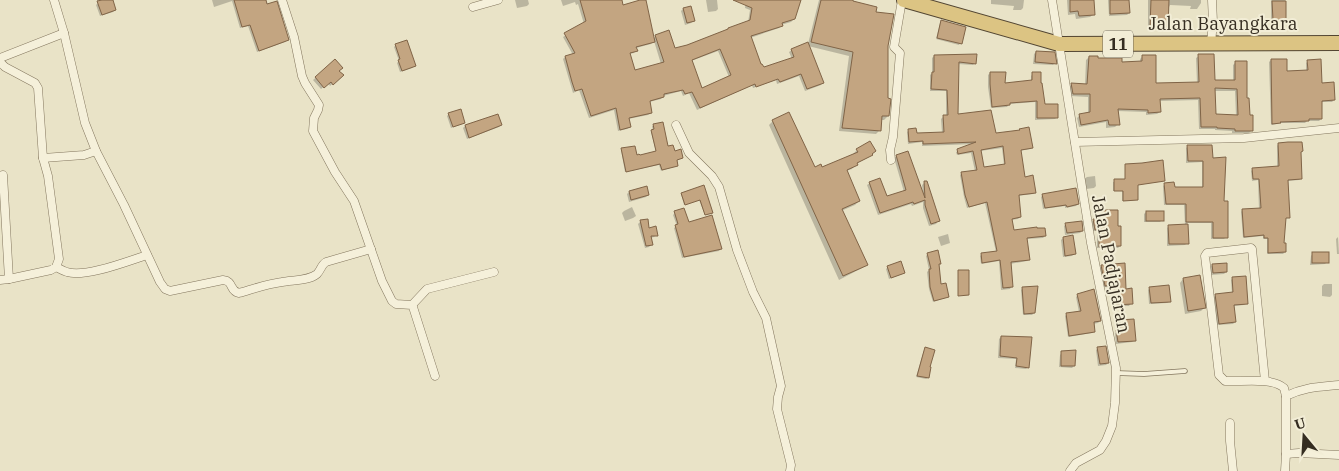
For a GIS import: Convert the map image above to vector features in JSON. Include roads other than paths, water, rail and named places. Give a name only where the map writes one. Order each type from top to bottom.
[{"type":"highway","name":"Jalan Bayangkara","points":[[903,0],[1059,44],[1339,42]]},
{"type":"street","points":[[54,0],[86,123],[96,151],[165,289],[170,291],[223,280],[228,281],[233,290],[239,293],[283,281],[294,281],[311,277],[317,274],[326,262],[371,249]]},
{"type":"street","points":[[282,0],[294,38],[302,76],[319,105],[314,118],[313,131],[335,172],[354,201],[382,280],[392,301],[396,304],[412,305]]},
{"type":"street","points":[[473,7],[498,0]]},
{"type":"street","points":[[890,160],[900,54],[894,47],[903,0]]},
{"type":"street","name":"Jalan Padjajaran","points":[[1052,0],[1090,243],[1108,323],[1116,373],[1112,426],[1106,441],[1100,450],[1076,463],[1070,471]]},
{"type":"street","points":[[1210,43],[1213,22],[1212,0]]},
{"type":"street","points":[[0,58],[64,33]]},
{"type":"street","points":[[0,62],[5,67],[37,85],[43,158],[48,176],[58,260],[56,267],[51,270],[0,280]]},
{"type":"street","points":[[676,125],[677,131],[689,153],[712,176],[719,187],[737,250],[752,292],[766,318],[781,386],[777,409],[791,465],[790,471]]},
{"type":"street","points":[[1075,142],[1244,138],[1339,128]]},
{"type":"street","points":[[43,158],[96,151]]},
{"type":"street","points":[[3,174],[3,226],[9,279]]},
{"type":"street","points":[[1266,382],[1252,249],[1207,253],[1205,256],[1219,375],[1225,381],[1276,383],[1284,388],[1286,396],[1285,471]]},
{"type":"street","points":[[56,267],[68,273],[83,273],[147,255]]},
{"type":"street","points":[[412,305],[427,289],[494,272]]},
{"type":"street","points":[[412,305],[435,376]]},
{"type":"street","points":[[1286,396],[1298,390],[1312,387],[1339,386]]},
{"type":"street","points":[[1230,423],[1233,471]]},
{"type":"street","points":[[1286,454],[1339,455]]},
{"type":"lane","points":[[1116,373],[1144,374],[1185,371]]}]
